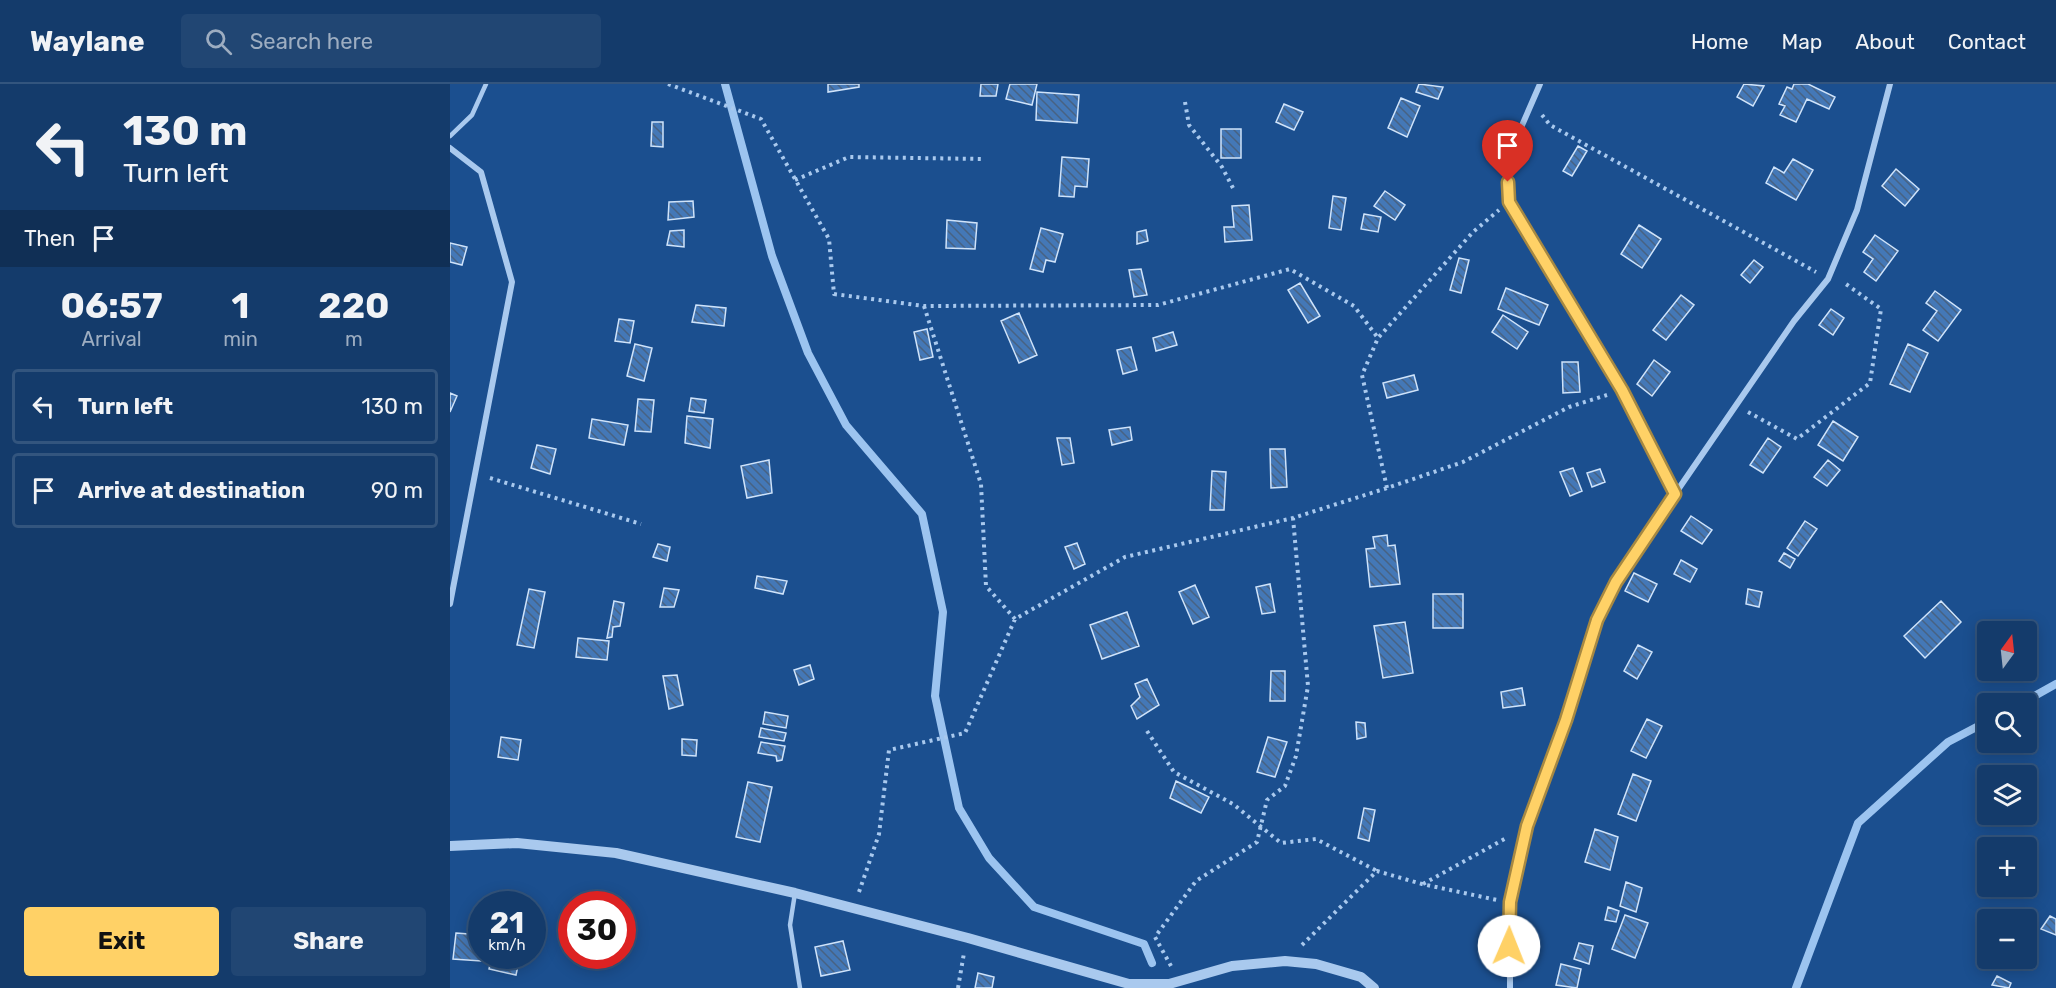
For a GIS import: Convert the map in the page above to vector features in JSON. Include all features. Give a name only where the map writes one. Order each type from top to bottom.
[{"type":"street","points":[[1540,84],[1531,101],[1508,164],[1509,202],[1622,390],[1675,494]]},
{"type":"street","points":[[1510,988],[1510,902],[1527,826],[1566,720],[1597,620],[1616,582],[1675,494],[1794,321],[1828,279],[1857,210],[1890,84]]},
{"type":"street","points":[[450,148],[481,172],[512,282],[450,604]]},
{"type":"street","points":[[450,846],[517,843],[616,853],[795,893],[968,938],[1129,984],[1169,984],[1232,966],[1285,961],[1316,964],[1360,977],[1374,988]]},
{"type":"lane","points":[[450,136],[472,115],[486,84]]},
{"type":"lane","points":[[795,893],[790,925],[800,988]]},
{"type":"path","points":[[668,84],[761,119],[829,238],[834,294],[924,306],[1158,305],[1290,269],[1354,306],[1378,339]]},
{"type":"path","points":[[1531,101],[1550,125],[1828,279],[1844,282],[1881,309],[1870,382],[1797,439],[1737,405]]},
{"type":"path","points":[[1185,102],[1189,125],[1222,167],[1234,190]]},
{"type":"path","points":[[795,180],[849,157],[982,159]]},
{"type":"path","points":[[1387,488],[1362,375],[1378,339],[1473,232],[1509,202]]},
{"type":"path","points":[[924,306],[981,484],[986,586],[1015,619]]},
{"type":"path","points":[[853,909],[879,834],[889,750],[965,733],[1015,619],[1125,557],[1293,518],[1387,488],[1463,462],[1569,407],[1622,390]]},
{"type":"path","points":[[474,474],[641,524]]},
{"type":"path","points":[[1169,984],[1172,964],[1155,937],[1196,881],[1257,842],[1267,800],[1284,786],[1296,756],[1308,686],[1293,518]]},
{"type":"path","points":[[1147,731],[1173,772],[1233,804],[1281,843],[1316,839],[1377,871],[1422,884],[1510,902]]},
{"type":"path","points":[[1422,884],[1527,826]]},
{"type":"path","points":[[1295,952],[1377,871]]},
{"type":"path","points":[[958,988],[968,938]]},
{"type":"building","points":[[828,84],[859,84],[859,87],[828,92]]},
{"type":"building","points":[[981,84],[998,84],[996,96],[980,96]]},
{"type":"building","points":[[1010,84],[1037,84],[1032,105],[1006,99]]},
{"type":"building","points":[[1419,84],[1443,87],[1438,99],[1416,92]]},
{"type":"building","points":[[1744,84],[1764,86],[1753,106],[1737,97]]},
{"type":"building","points":[[1794,84],[1808,84],[1835,97],[1829,109],[1807,99],[1796,122],[1780,115],[1785,106],[1779,104],[1787,87],[1792,89]]},
{"type":"building","points":[[1037,92],[1079,95],[1077,123],[1036,120]]},
{"type":"building","points":[[1401,98],[1420,106],[1407,137],[1388,128]]},
{"type":"building","points":[[1284,104],[1303,112],[1294,130],[1276,122]]},
{"type":"building","points":[[652,122],[663,122],[663,147],[651,146]]},
{"type":"building","points":[[1221,129],[1241,129],[1241,158],[1221,158]]},
{"type":"building","points":[[1578,146],[1587,151],[1572,176],[1563,171]]},
{"type":"building","points":[[1062,157],[1089,159],[1087,187],[1075,186],[1074,197],[1059,196]]},
{"type":"building","points":[[1793,159],[1813,170],[1796,200],[1766,183],[1774,167],[1784,173]]},
{"type":"building","points":[[1896,169],[1919,189],[1905,206],[1882,186]]},
{"type":"building","points":[[1385,191],[1405,205],[1395,220],[1374,206]]},
{"type":"building","points":[[1333,196],[1346,198],[1341,230],[1329,228]]},
{"type":"building","points":[[693,201],[694,217],[668,220],[669,202]]},
{"type":"building","points":[[1249,205],[1252,240],[1225,242],[1224,227],[1234,227],[1232,206]]},
{"type":"building","points":[[1364,214],[1381,217],[1378,232],[1361,229]]},
{"type":"building","points":[[947,220],[977,223],[975,249],[946,248]]},
{"type":"building","points":[[1639,225],[1661,239],[1642,268],[1621,254]]},
{"type":"building","points":[[1041,228],[1063,234],[1055,262],[1046,260],[1043,272],[1030,269]]},
{"type":"building","points":[[684,230],[684,247],[667,245],[670,231]]},
{"type":"building","points":[[1146,230],[1148,241],[1137,244],[1137,232]]},
{"type":"building","points":[[1875,235],[1898,251],[1876,281],[1864,272],[1873,259],[1863,252]]},
{"type":"building","points":[[450,243],[467,247],[462,265],[450,262]]},
{"type":"building","points":[[1459,258],[1469,260],[1461,293],[1450,290]]},
{"type":"building","points":[[1754,260],[1763,267],[1750,283],[1741,275]]},
{"type":"building","points":[[1141,269],[1147,295],[1134,297],[1129,270]]},
{"type":"building","points":[[1300,283],[1320,316],[1308,323],[1288,290]]},
{"type":"building","points":[[1506,288],[1548,305],[1539,325],[1498,309]]},
{"type":"building","points":[[1935,291],[1961,310],[1938,341],[1923,330],[1937,311],[1926,303]]},
{"type":"building","points":[[1681,295],[1694,305],[1666,340],[1653,330]]},
{"type":"building","points":[[696,305],[726,308],[724,326],[692,322]]},
{"type":"building","points":[[1831,309],[1844,318],[1833,335],[1819,325]]},
{"type":"building","points":[[1019,313],[1037,355],[1019,363],[1001,321]]},
{"type":"building","points":[[1503,315],[1528,332],[1517,349],[1492,332]]},
{"type":"building","points":[[619,319],[634,321],[630,343],[615,341]]},
{"type":"building","points":[[927,329],[933,357],[920,360],[914,332]]},
{"type":"building","points":[[1173,332],[1177,345],[1156,351],[1153,338]]},
{"type":"building","points":[[635,344],[652,348],[644,381],[627,376]]},
{"type":"building","points":[[1908,344],[1928,353],[1910,392],[1890,384]]},
{"type":"building","points":[[1131,347],[1137,370],[1123,374],[1117,350]]},
{"type":"building","points":[[1654,360],[1670,372],[1652,396],[1637,384]]},
{"type":"building","points":[[1562,362],[1578,362],[1580,392],[1563,393]]},
{"type":"building","points":[[1414,375],[1418,390],[1387,398],[1383,383]]},
{"type":"building","points":[[450,393],[457,396],[450,412]]},
{"type":"building","points":[[691,398],[706,400],[704,413],[689,411]]},
{"type":"building","points":[[638,399],[654,400],[651,432],[635,431]]},
{"type":"building","points":[[687,416],[713,419],[710,448],[685,443]]},
{"type":"building","points":[[592,419],[628,425],[624,445],[589,438]]},
{"type":"building","points":[[1833,421],[1858,437],[1843,461],[1818,445]]},
{"type":"building","points":[[1130,427],[1132,440],[1112,445],[1109,430]]},
{"type":"building","points":[[1057,438],[1070,438],[1074,463],[1062,465]]},
{"type":"building","points":[[1768,438],[1781,447],[1763,473],[1750,465]]},
{"type":"building","points":[[537,445],[556,449],[550,474],[531,468]]},
{"type":"building","points":[[1270,449],[1285,449],[1287,487],[1271,488]]},
{"type":"building","points":[[769,460],[772,493],[747,498],[741,466]]},
{"type":"building","points":[[1828,460],[1840,470],[1827,486],[1814,477]]},
{"type":"building","points":[[1573,468],[1582,491],[1570,496],[1560,472]]},
{"type":"building","points":[[1600,469],[1605,482],[1592,487],[1587,473]]},
{"type":"building","points":[[1212,471],[1226,472],[1224,510],[1210,510]]},
{"type":"building","points":[[1691,516],[1712,530],[1702,544],[1681,531]]},
{"type":"building","points":[[1805,521],[1817,529],[1798,556],[1787,548]]},
{"type":"building","points":[[1387,535],[1388,546],[1395,545],[1400,584],[1370,587],[1366,549],[1375,548],[1373,537]]},
{"type":"building","points":[[1077,543],[1085,564],[1074,569],[1065,547]]},
{"type":"building","points":[[658,544],[670,547],[667,561],[653,557]]},
{"type":"building","points":[[1784,553],[1795,559],[1790,568],[1779,561]]},
{"type":"building","points":[[1681,560],[1697,569],[1690,582],[1674,574]]},
{"type":"building","points":[[1634,573],[1657,584],[1648,602],[1625,591]]},
{"type":"building","points":[[757,576],[787,581],[783,594],[755,588]]},
{"type":"building","points":[[1270,584],[1275,612],[1262,614],[1256,587]]},
{"type":"building","points":[[1195,585],[1209,617],[1193,624],[1179,592]]},
{"type":"building","points":[[664,588],[679,590],[674,607],[660,607]]},
{"type":"building","points":[[529,589],[545,592],[534,648],[517,645]]},
{"type":"building","points":[[1748,589],[1762,592],[1759,607],[1746,604]]},
{"type":"building","points":[[1433,594],[1463,594],[1463,628],[1433,628]]},
{"type":"building","points":[[614,601],[624,603],[620,626],[613,627],[612,637],[607,638]]},
{"type":"building","points":[[1941,601],[1961,622],[1925,658],[1904,636]]},
{"type":"building","points":[[1127,612],[1139,646],[1102,659],[1090,625]]},
{"type":"building","points":[[1405,622],[1413,673],[1383,678],[1374,626]]},
{"type":"building","points":[[578,638],[609,641],[607,660],[576,657]]},
{"type":"building","points":[[1638,645],[1652,652],[1637,679],[1624,671]]},
{"type":"building","points":[[810,665],[814,679],[799,685],[794,670]]},
{"type":"building","points":[[1271,671],[1285,671],[1285,701],[1270,701]]},
{"type":"building","points":[[677,675],[683,705],[669,709],[663,676]]},
{"type":"building","points":[[1147,679],[1159,705],[1137,719],[1131,706],[1140,697],[1135,684]]},
{"type":"building","points":[[1522,688],[1525,705],[1503,708],[1501,692]]},
{"type":"building","points":[[765,712],[788,716],[786,728],[763,724]]},
{"type":"building","points":[[1647,719],[1662,726],[1646,758],[1631,751]]},
{"type":"building","points":[[1356,722],[1365,723],[1366,737],[1357,739]]},
{"type":"building","points":[[761,728],[786,733],[784,741],[759,737]]},
{"type":"building","points":[[501,737],[521,740],[518,760],[498,757]]},
{"type":"building","points":[[1268,737],[1287,742],[1275,777],[1257,772]]},
{"type":"building","points":[[682,739],[697,740],[696,756],[682,755]]},
{"type":"building","points":[[761,742],[785,746],[782,760],[777,761],[776,756],[758,753]]},
{"type":"building","points":[[1633,774],[1651,781],[1636,821],[1618,814]]},
{"type":"building","points":[[1176,781],[1209,797],[1201,813],[1170,798]]},
{"type":"building","points":[[748,782],[772,787],[760,842],[736,837]]},
{"type":"building","points":[[1364,808],[1375,810],[1369,841],[1358,838]]},
{"type":"building","points":[[1595,829],[1618,837],[1610,870],[1585,862]]},
{"type":"building","points":[[1626,882],[1642,888],[1636,912],[1620,906]]},
{"type":"building","points":[[1608,907],[1619,911],[1616,922],[1605,920]]},
{"type":"building","points":[[1625,915],[1648,923],[1635,958],[1612,949]]},
{"type":"building","points":[[2050,916],[2056,919],[2056,935],[2041,929]]},
{"type":"building","points":[[456,933],[468,934],[468,960],[453,959]]},
{"type":"building","points":[[843,941],[850,970],[821,976],[815,947]]},
{"type":"building","points":[[1579,943],[1593,946],[1589,964],[1574,959]]},
{"type":"building","points":[[1561,964],[1581,969],[1577,988],[1556,985]]},
{"type":"building","points":[[489,969],[517,969],[516,975]]},
{"type":"building","points":[[978,973],[994,977],[992,988],[975,988]]},
{"type":"building","points":[[1997,976],[2011,983],[2009,988],[1992,985]]},
{"type":"waterway","points":[[725,84],[772,256],[808,353],[846,425],[922,514],[943,612],[935,696],[959,808],[989,858],[1034,907],[1144,944],[1152,963]]},
{"type":"waterway","points":[[2037,695],[2056,684]]},
{"type":"waterway","points":[[1796,988],[1858,823],[1948,742],[1977,727]]},
{"type":"route","points":[[1508,182],[1509,202],[1524,231],[1622,390],[1675,494],[1616,582],[1597,620],[1566,720],[1527,826],[1510,902],[1509,946]]}]
